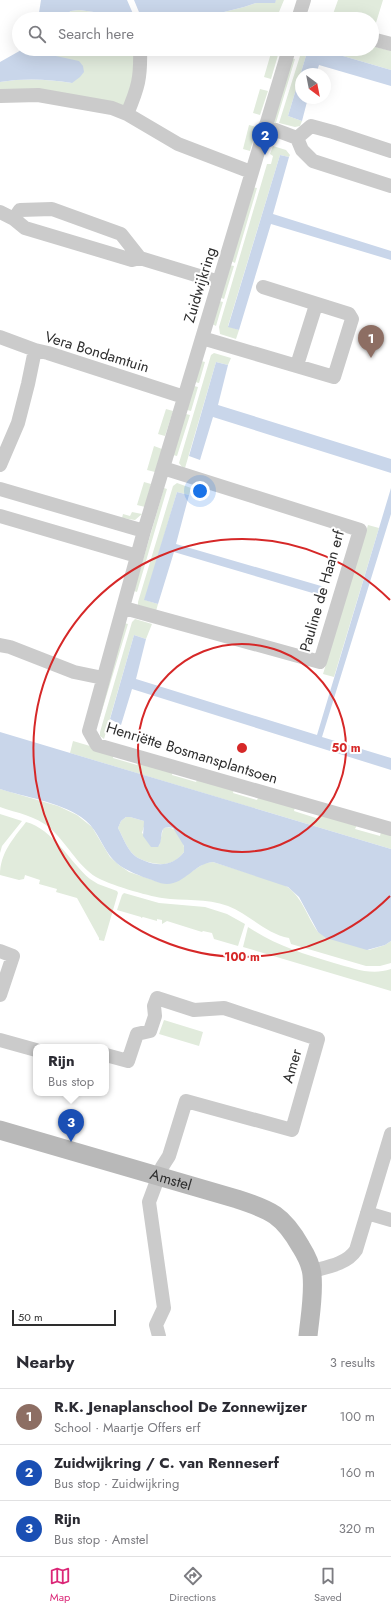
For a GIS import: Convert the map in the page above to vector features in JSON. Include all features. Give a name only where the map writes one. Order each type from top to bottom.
[{"type":"street","points":[[301,12],[304,0]]},
{"type":"street","points":[[379,41],[391,44]]},
{"type":"street","points":[[127,114],[137,90],[141,71],[140,56]]},
{"type":"street","name":"Zuidwijkring","points":[[124,608],[144,531],[287,56]]},
{"type":"street","points":[[0,96],[38,95],[112,108],[127,114],[178,144],[251,172]]},
{"type":"street","points":[[265,126],[297,138],[302,150],[313,161],[391,186]]},
{"type":"street","points":[[297,138],[311,126],[391,151]]},
{"type":"street","points":[[14,219],[20,210],[52,209],[121,234],[140,258]]},
{"type":"street","points":[[0,212],[14,219],[25,228],[73,244],[132,260],[140,258],[219,282]]},
{"type":"street","points":[[202,338],[334,377],[352,319],[349,314],[316,305],[263,287]]},
{"type":"street","points":[[297,365],[316,305]]},
{"type":"street","name":"Vera Bondamtuin","points":[[0,337],[35,350],[184,397]]},
{"type":"street","points":[[0,465],[18,422],[35,350]]},
{"type":"street","name":"Pauline de Haan erf","points":[[124,608],[320,662],[360,530],[163,468]]},
{"type":"street","points":[[0,489],[144,531]]},
{"type":"street","points":[[0,516],[137,556]]},
{"type":"street","name":"Henriëtte Bosmansplantsoen","points":[[124,608],[89,731],[97,745],[391,829]]},
{"type":"street","points":[[0,645],[10,647],[74,672],[103,678]]},
{"type":"street","points":[[0,951],[13,956],[0,995]]},
{"type":"street","name":"Amer","points":[[109,1056],[128,1061],[137,1034],[150,1031],[155,1016],[154,1006],[157,998],[194,1010],[224,1008],[318,1039],[292,1130],[186,1101],[169,1156],[159,1176]]},
{"type":"street","points":[[0,1040],[33,1049]]},
{"type":"street","name":"Amstel","points":[[0,1130],[237,1199],[273,1212],[292,1231],[308,1258],[312,1271]]},
{"type":"street","points":[[308,1336],[312,1271],[340,1263],[353,1254],[368,1213],[391,1134]]},
{"type":"street","points":[[159,1176],[149,1202],[164,1308],[156,1325],[159,1336]]},
{"type":"street","points":[[368,1213],[391,1220]]},
{"type":"green space","points":[[276,0],[284,0],[279,12],[224,12],[256,3],[274,3]]},
{"type":"green space","points":[[338,0],[383,0],[379,13],[334,12]]},
{"type":"green space","points":[[79,10],[94,12],[69,12]]},
{"type":"green space","points":[[379,48],[391,51],[391,70],[343,56],[379,56]]},
{"type":"green space","points":[[56,56],[135,56],[135,72],[125,107],[0,93],[0,82],[36,80],[72,83]]},
{"type":"green space","points":[[270,56],[278,56],[271,79],[264,77]]},
{"type":"green space","points":[[300,56],[306,56],[302,68],[296,68]]},
{"type":"green space","points":[[291,58],[295,59],[275,126],[273,123]]},
{"type":"green space","points":[[295,72],[295,93],[288,116],[302,121],[300,126],[295,127],[279,123]]},
{"type":"green space","points":[[260,89],[268,91],[260,115],[253,113]]},
{"type":"green space","points":[[249,125],[257,127],[250,151],[243,149]]},
{"type":"green space","points":[[273,146],[286,150],[290,155],[289,157],[280,155],[228,326],[239,330],[236,339],[220,334],[219,327],[267,164],[271,164],[273,156],[270,154]]},
{"type":"green space","points":[[252,187],[257,188],[235,263],[231,261]]},
{"type":"green space","points":[[229,265],[234,266],[224,299],[219,297]]},
{"type":"green space","points":[[219,301],[223,302],[216,326],[212,324]]},
{"type":"green space","points":[[214,353],[231,358],[228,365],[216,362],[185,468],[179,463],[211,355]]},
{"type":"green space","points":[[201,361],[205,362],[199,383],[195,382]]},
{"type":"green space","points":[[194,386],[198,387],[191,411],[187,410]]},
{"type":"green space","points":[[166,409],[173,411],[165,436],[158,434]]},
{"type":"green space","points":[[186,414],[190,415],[177,456],[173,455]]},
{"type":"green space","points":[[154,446],[162,449],[155,472],[147,470]]},
{"type":"green space","points":[[144,482],[151,484],[145,507],[137,505]]},
{"type":"green space","points":[[177,483],[191,488],[189,495],[177,492],[145,600],[158,604],[156,611],[138,606],[138,602],[173,486]]},
{"type":"green space","points":[[164,488],[167,489],[137,592],[134,591]]},
{"type":"green space","points":[[132,512],[142,514],[135,520],[122,518],[123,514],[130,516]]},
{"type":"green space","points":[[368,525],[379,528],[334,677],[323,674]]},
{"type":"green space","points":[[135,619],[152,624],[146,639],[134,635],[104,739],[100,736],[100,732],[132,622]]},
{"type":"green space","points":[[124,623],[128,624],[98,724]]},
{"type":"green space","points":[[73,741],[114,753],[113,758],[137,765],[138,761],[173,771],[172,775],[196,782],[198,778],[234,789],[233,793],[257,800],[259,796],[295,807],[294,811],[319,819],[321,815],[357,825],[355,829],[380,836],[381,832],[391,835],[391,849],[70,753]]},
{"type":"green space","points":[[0,789],[58,806],[77,815],[92,827],[110,857],[129,872],[159,882],[191,872],[205,863],[213,862],[283,884],[295,894],[318,932],[369,950],[385,945],[391,941],[391,963],[380,966],[366,966],[291,944],[289,938],[281,936],[265,928],[236,910],[220,903],[156,897],[101,880],[89,872],[77,860],[56,834],[45,824],[26,815],[0,807]]},
{"type":"green space","points":[[0,814],[22,821],[2,846],[0,853]]},
{"type":"green space","points":[[126,817],[144,821],[145,823],[142,833],[159,846],[163,829],[171,828],[175,830],[181,838],[184,852],[176,860],[166,864],[151,863],[136,857],[129,850],[118,828],[121,821]]},
{"type":"green space","points":[[26,822],[45,831],[90,879],[98,884],[117,891],[118,893],[104,941],[99,940],[77,898],[56,892],[57,889],[39,884],[40,880],[25,875],[24,879],[19,880],[0,875],[2,860],[5,853],[12,840]]},
{"type":"green space","points":[[124,893],[159,903],[205,907],[227,914],[245,924],[238,946],[214,939],[212,933],[202,932],[167,921],[162,924],[162,920],[157,919],[157,921],[143,917],[141,918],[117,910]]},
{"type":"green space","points":[[248,927],[268,939],[311,956],[334,963],[355,969],[376,972],[391,969],[391,991],[243,947]]},
{"type":"green space","points":[[164,1020],[203,1032],[199,1046],[159,1034]]},
{"type":"water","points":[[41,0],[127,0],[132,12],[94,12],[79,10],[69,12],[39,12]]},
{"type":"water","points":[[134,0],[276,0],[275,3],[256,3],[224,12],[139,12]]},
{"type":"water","points":[[12,55],[56,56],[79,61],[83,66],[84,72],[72,83],[36,80],[0,82],[0,62]]},
{"type":"water","points":[[306,56],[343,56],[391,70],[391,86],[331,68],[319,65],[318,68],[302,68]]},
{"type":"water","points":[[295,93],[295,104],[306,104],[302,121],[288,116]]},
{"type":"water","points":[[280,155],[289,157],[273,214],[391,251],[391,260],[271,224],[239,330],[228,327]]},
{"type":"water","points":[[216,362],[228,365],[218,405],[391,459],[391,473],[213,417],[200,460],[189,456]]},
{"type":"water","points":[[391,488],[391,514],[322,737],[391,758],[391,770],[132,689],[121,725],[110,719],[134,635],[146,639],[136,679],[317,735]]},
{"type":"water","points":[[177,492],[189,495],[176,544],[328,588],[326,597],[174,552],[158,604],[144,600]]},
{"type":"water","points":[[0,732],[391,849],[391,941],[385,945],[367,950],[326,938],[318,932],[299,897],[288,887],[213,862],[201,866],[179,881],[173,883],[161,883],[143,877],[125,869],[113,860],[94,830],[81,817],[63,807],[0,789]],"holes":[[[126,817],[144,821],[143,836],[151,847],[158,847],[164,828],[173,828],[184,846],[184,852],[176,860],[166,864],[151,863],[136,857],[129,850],[118,828],[121,821]]]},
{"type":"place","name":"Zuidwijkring / C. van Renneserf","points":[[265,155]]},
{"type":"place","name":"R.K. Jenaplanschool De Zonnewijzer","points":[[371,358]]},
{"type":"place","name":"Rijn","points":[[71,1142]]}]
